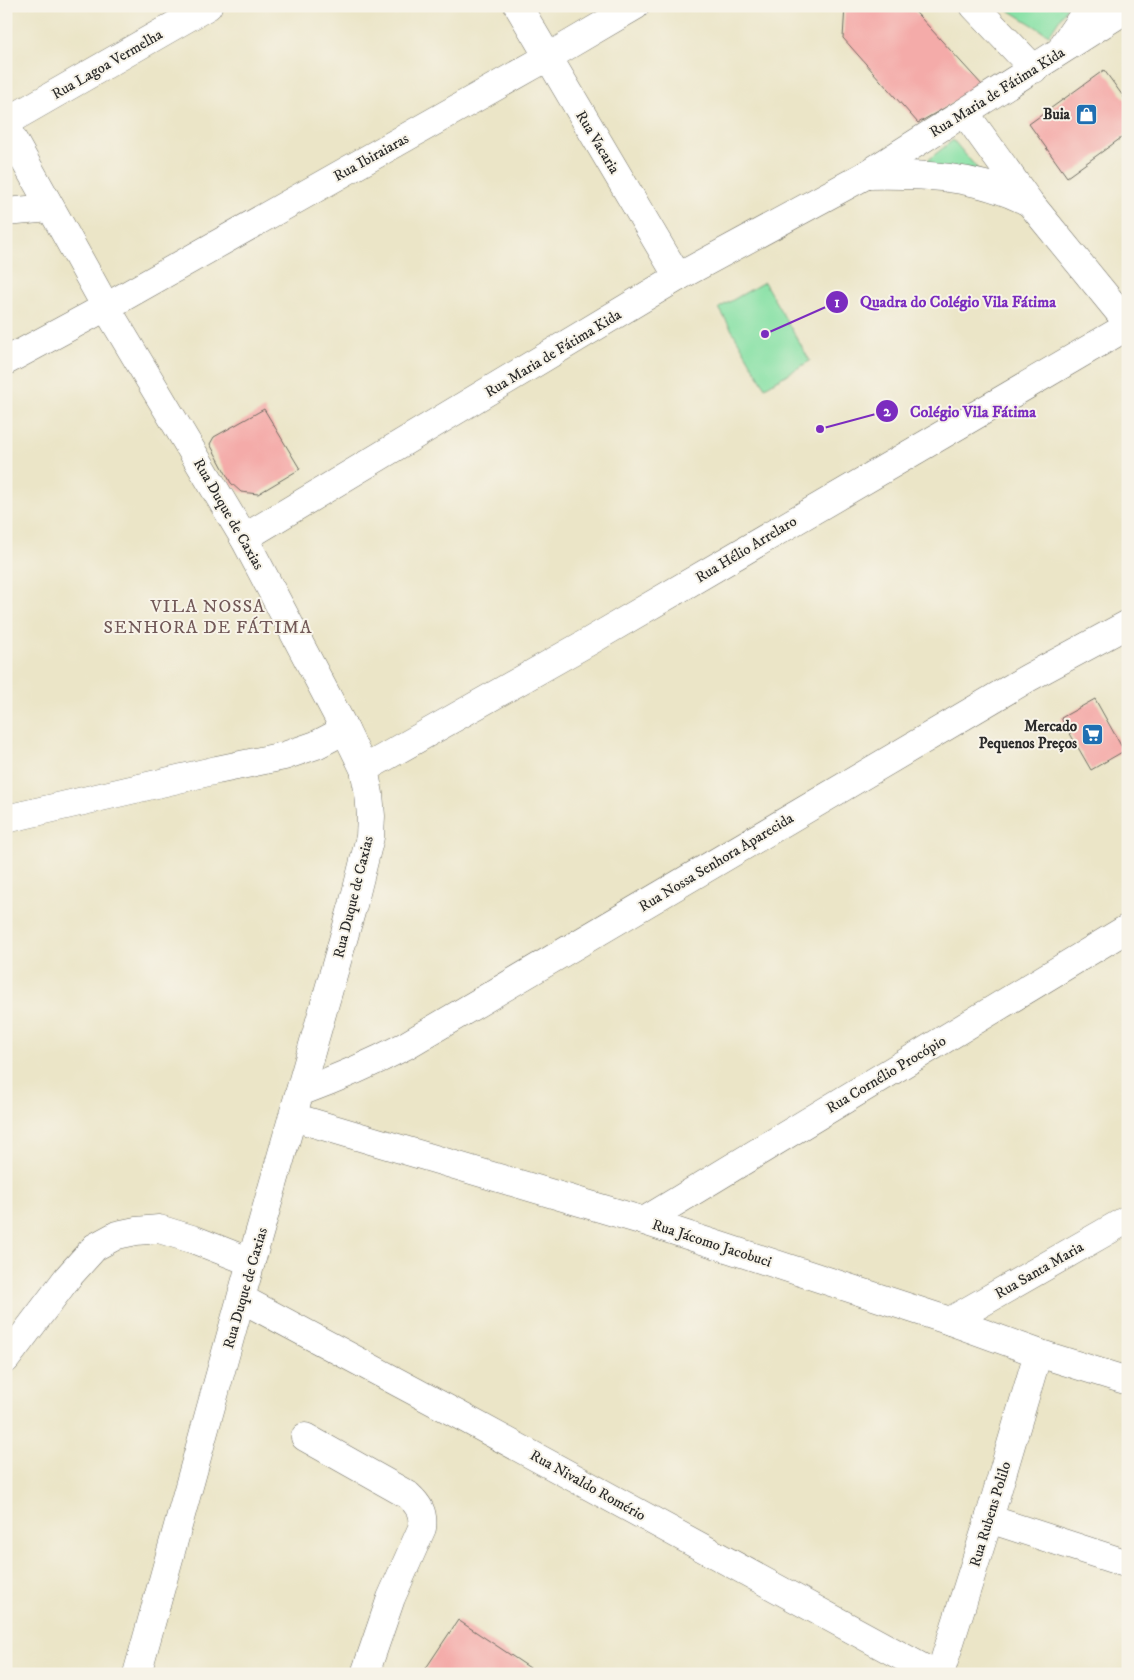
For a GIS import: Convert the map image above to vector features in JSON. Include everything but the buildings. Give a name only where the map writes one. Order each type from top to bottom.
[{"type":"street","name":"Rua Lagoa Vermelha","points":[[6,122],[208,6]]},
{"type":"street","name":"Rua Vacaria","points":[[518,6],[678,277]]},
{"type":"street","name":"Rua Ibiraiaras","points":[[6,360],[106,307],[548,58],[635,6]]},
{"type":"street","points":[[974,6],[1045,62],[1090,6]]},
{"type":"street","name":"Rua Maria de Fátima Kida","points":[[244,538],[678,277],[866,175],[1128,8]]},
{"type":"street","points":[[965,113],[1030,203],[1128,325]]},
{"type":"street","name":"Rua Duque de Caxias","points":[[6,127],[106,307],[244,538],[364,769],[371,816],[370,837],[353,905],[251,1262],[137,1674]]},
{"type":"street","name":"Rua Maria de Fátima Kida","points":[[866,175],[927,175],[962,180],[990,185],[1010,192],[1030,203]]},
{"type":"street","points":[[6,212],[50,208]]},
{"type":"street","name":"Rua Hélio Arrelaro","points":[[364,769],[590,641],[1128,325]]},
{"type":"street","name":"Rua Nossa Senhora Aparecida","points":[[296,1105],[347,1075],[405,1046],[1020,683],[1128,624]]},
{"type":"street","points":[[6,819],[284,756],[316,745],[345,730]]},
{"type":"street","name":"Rua Cornélio Procópio","points":[[644,1221],[1128,928]]},
{"type":"street","name":"Rua Jácomo Jacobuci","points":[[296,1105],[950,1321],[1038,1353],[1128,1381]]},
{"type":"street","name":"Rua Santa Maria","points":[[950,1321],[1128,1219]]},
{"type":"street","points":[[6,1360],[68,1277],[94,1248],[117,1235],[160,1229],[195,1240],[251,1262]]},
{"type":"street","name":"Rua Nivaldo Romério","points":[[242,1298],[934,1674]]},
{"type":"street","name":"Rua Rubens Polilo","points":[[940,1674],[1038,1353]]},
{"type":"street","points":[[306,1437],[408,1495],[420,1508],[423,1519],[422,1528],[392,1598],[366,1674]]},
{"type":"street","points":[[989,1518],[1128,1564]]},
{"type":"green space","points":[[1002,6],[1068,6],[1049,35]]},
{"type":"green space","points":[[953,140],[988,181],[923,164]]},
{"type":"green space","points":[[764,282],[810,361],[765,387],[719,308]]},
{"type":"place","name":"Buia","points":[[1086,114]]},
{"type":"place","name":"Quadra do Colégio Vila Fátima","points":[[765,334]]},
{"type":"place","name":"Colégio Vila Fátima","points":[[820,429]]},
{"type":"place","name":"Mercado Pequenos Preços","points":[[1093,735]]},
{"type":"district","name":"VILA NOSSA SENHORA DE FÁTIMA","points":[[208,616]]}]
